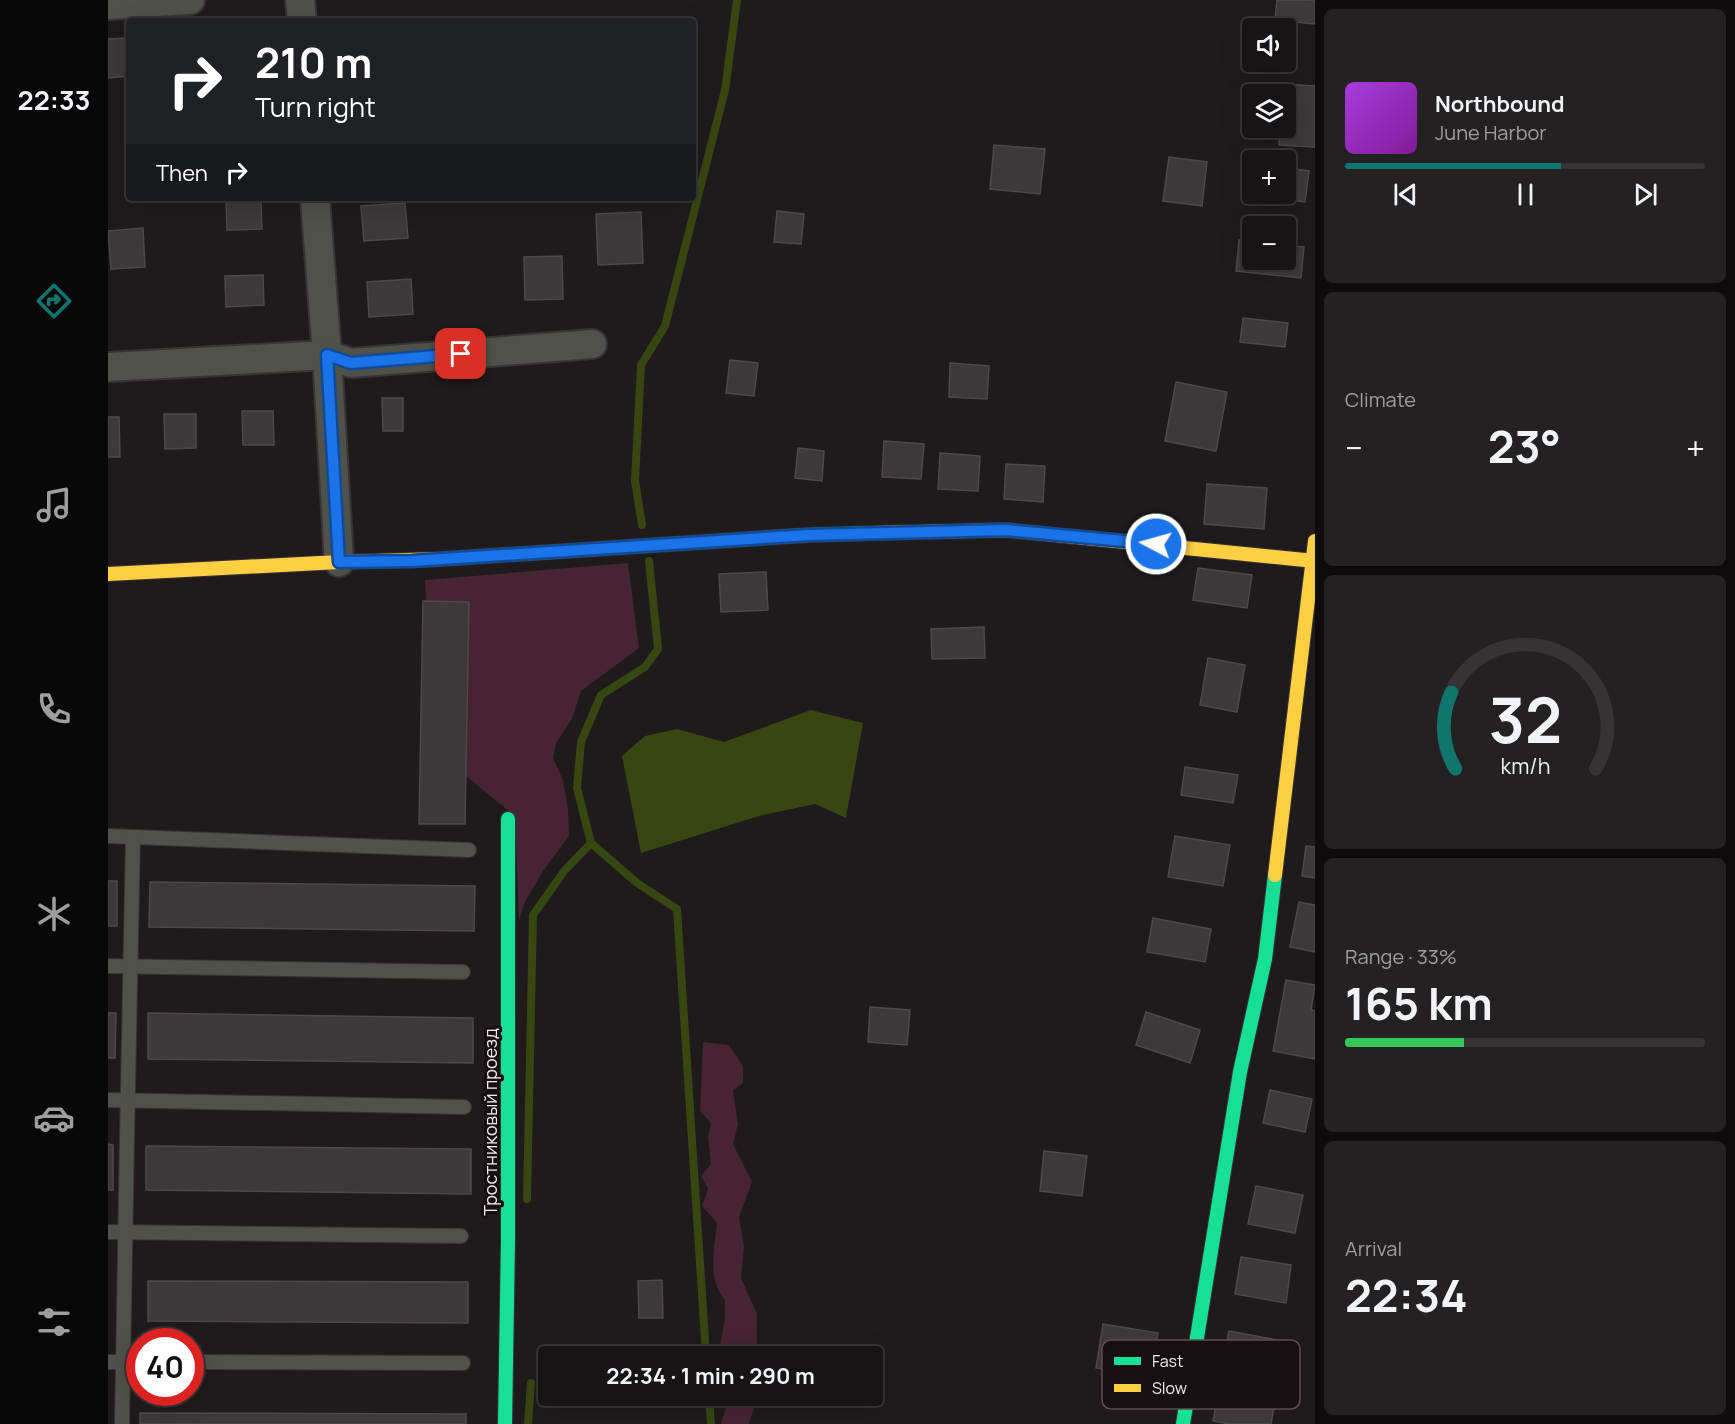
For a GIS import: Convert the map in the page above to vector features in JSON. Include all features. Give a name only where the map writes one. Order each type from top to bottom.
[{"type":"street","points":[[108,5],[190,0]]},
{"type":"street","points":[[300,0],[302,18]]},
{"type":"street","points":[[315,201],[339,562]]},
{"type":"street","points":[[108,368],[327,355],[351,363],[592,344]]},
{"type":"street","points":[[108,574],[339,562],[412,561],[809,535],[1006,530],[1314,561]]},
{"type":"street","points":[[1197,1340],[1240,1072],[1264,959],[1315,541]]},
{"type":"street","name":"Тростниковый проезд","points":[[505,1424],[508,1240],[508,819]]},
{"type":"street","points":[[1184,1424],[1186,1409]]},
{"type":"lane","points":[[108,836],[469,850]]},
{"type":"lane","points":[[122,1424],[126,1101],[133,837]]},
{"type":"lane","points":[[108,966],[463,972]]},
{"type":"lane","points":[[108,1101],[464,1107]]},
{"type":"lane","points":[[108,1233],[461,1236]]},
{"type":"lane","points":[[108,1362],[123,1362]]},
{"type":"lane","points":[[204,1362],[463,1363]]},
{"type":"shaded area","points":[[628,563],[639,648],[581,691],[572,719],[556,743],[553,758],[563,780],[568,809],[569,836],[543,871],[525,902],[519,920],[515,816],[433,749],[425,580]]},
{"type":"shaded area","points":[[811,710],[863,723],[846,818],[815,804],[759,816],[641,853],[622,756],[645,736],[677,729],[724,742]]},
{"type":"shaded area","points":[[703,1042],[729,1045],[743,1066],[743,1083],[733,1090],[738,1124],[733,1144],[752,1182],[739,1217],[744,1246],[741,1278],[757,1314],[757,1346],[720,1346],[725,1318],[725,1300],[719,1292],[714,1273],[713,1253],[717,1223],[702,1206],[708,1189],[701,1176],[711,1164],[708,1137],[711,1123],[700,1111]]},
{"type":"shaded area","points":[[725,1406],[754,1406],[749,1424],[721,1424]]},
{"type":"building","points":[[1277,0],[1315,0],[1315,24],[1296,22],[1296,18],[1275,18]]},
{"type":"building","points":[[126,38],[126,76],[108,78],[108,39]]},
{"type":"building","points":[[1296,85],[1315,86],[1315,147],[1279,145],[1279,138],[1296,138]]},
{"type":"building","points":[[994,145],[1045,149],[1040,194],[990,189]]},
{"type":"building","points":[[1169,157],[1207,162],[1202,206],[1163,201]]},
{"type":"building","points":[[1296,169],[1309,171],[1305,202],[1296,201]]},
{"type":"building","points":[[226,201],[261,201],[262,229],[227,230]]},
{"type":"building","points":[[405,203],[408,238],[364,241],[361,206]]},
{"type":"building","points":[[777,211],[804,214],[801,244],[774,242]]},
{"type":"building","points":[[641,212],[643,263],[598,265],[596,214]]},
{"type":"building","points":[[143,228],[145,267],[111,269],[108,231]]},
{"type":"building","points":[[1239,240],[1242,240],[1242,270],[1296,270],[1296,246],[1304,247],[1301,278],[1236,271]]},
{"type":"building","points":[[562,256],[563,299],[525,300],[524,257]]},
{"type":"building","points":[[263,275],[264,305],[226,307],[225,276]]},
{"type":"building","points":[[411,279],[413,314],[369,317],[367,282]]},
{"type":"building","points":[[1243,318],[1288,323],[1285,347],[1240,342]]},
{"type":"building","points":[[730,360],[758,363],[754,396],[726,393]]},
{"type":"building","points":[[950,363],[989,366],[987,399],[949,397]]},
{"type":"building","points":[[1176,382],[1227,392],[1216,451],[1165,441]]},
{"type":"building","points":[[382,398],[403,398],[403,431],[383,431]]},
{"type":"building","points":[[242,411],[273,411],[274,445],[243,445]]},
{"type":"building","points":[[164,414],[196,414],[196,448],[165,449]]},
{"type":"building","points":[[108,417],[119,417],[120,457],[108,457]]},
{"type":"building","points":[[884,441],[924,444],[921,479],[882,477]]},
{"type":"building","points":[[798,448],[824,451],[822,481],[795,478]]},
{"type":"building","points":[[940,453],[980,456],[978,491],[938,489]]},
{"type":"building","points":[[1006,464],[1045,466],[1043,502],[1004,499]]},
{"type":"building","points":[[1207,484],[1267,488],[1264,529],[1204,524]]},
{"type":"building","points":[[1198,568],[1252,575],[1247,608],[1193,600]]},
{"type":"building","points":[[766,572],[768,610],[721,612],[719,574]]},
{"type":"building","points":[[423,601],[469,602],[465,824],[419,824]]},
{"type":"building","points":[[984,627],[985,658],[932,659],[931,629]]},
{"type":"building","points":[[1208,658],[1245,665],[1237,712],[1200,705]]},
{"type":"building","points":[[1185,767],[1238,775],[1233,803],[1181,795]]},
{"type":"building","points":[[1175,836],[1230,845],[1223,886],[1168,877]]},
{"type":"building","points":[[1306,846],[1315,847],[1315,878],[1302,876]]},
{"type":"building","points":[[108,881],[117,881],[117,926],[108,926]]},
{"type":"building","points":[[150,882],[475,886],[474,931],[149,927]]},
{"type":"building","points":[[1299,902],[1315,905],[1315,952],[1290,947]]},
{"type":"building","points":[[1153,918],[1211,929],[1205,962],[1147,952]]},
{"type":"building","points":[[1286,980],[1315,985],[1311,1010],[1315,1011],[1315,1059],[1273,1051]]},
{"type":"building","points":[[870,1007],[910,1010],[907,1045],[868,1042]]},
{"type":"building","points":[[1146,1012],[1200,1030],[1190,1063],[1136,1045]]},
{"type":"building","points":[[108,1013],[116,1013],[115,1058],[108,1058]]},
{"type":"building","points":[[148,1013],[473,1018],[473,1063],[148,1059]]},
{"type":"building","points":[[1270,1090],[1312,1099],[1305,1132],[1263,1123]]},
{"type":"building","points":[[108,1144],[113,1145],[113,1190],[108,1190]]},
{"type":"building","points":[[146,1146],[471,1149],[471,1194],[146,1190]]},
{"type":"building","points":[[1044,1151],[1087,1156],[1082,1196],[1040,1191]]},
{"type":"building","points":[[1256,1186],[1303,1195],[1295,1233],[1248,1224]]},
{"type":"building","points":[[1241,1257],[1291,1265],[1286,1303],[1235,1294]]},
{"type":"building","points":[[662,1280],[663,1318],[639,1318],[638,1281]]},
{"type":"building","points":[[148,1281],[468,1282],[468,1323],[148,1321]]},
{"type":"building","points":[[1103,1324],[1158,1333],[1157,1340],[1102,1340],[1102,1369],[1096,1368]]},
{"type":"building","points":[[1229,1331],[1277,1340],[1227,1340]]},
{"type":"building","points":[[1215,1409],[1274,1409],[1271,1424],[1230,1424],[1213,1421]]},
{"type":"building","points":[[140,1413],[466,1414],[466,1424],[140,1424]]},
{"type":"waterway","points":[[642,525],[635,481],[641,365],[665,326],[725,90],[737,0]]},
{"type":"waterway","points":[[649,561],[658,649],[645,667],[601,695],[581,742],[577,788],[591,843],[637,883],[677,909],[705,1346]]},
{"type":"waterway","points":[[527,1199],[533,915],[565,870],[591,843]]},
{"type":"waterway","points":[[528,1424],[531,1383]]},
{"type":"waterway","points":[[710,1406],[711,1424]]},
{"type":"traffic: fast","points":[[442,559],[809,535],[875,533]]},
{"type":"traffic: fast","points":[[505,1424],[508,1240],[508,819]]},
{"type":"traffic: fast","points":[[1197,1340],[1240,1072],[1265,959],[1275,875]]},
{"type":"traffic: fast","points":[[1183,1424],[1185,1409]]},
{"type":"traffic: slow","points":[[875,533],[1006,530],[1315,561]]},
{"type":"traffic: slow","points":[[1275,875],[1315,541]]},
{"type":"traffic: slow","points":[[108,574],[442,559]]},
{"type":"route","points":[[461,354],[351,363],[327,355],[339,562],[412,561],[809,535],[1006,530],[1156,544]]}]
